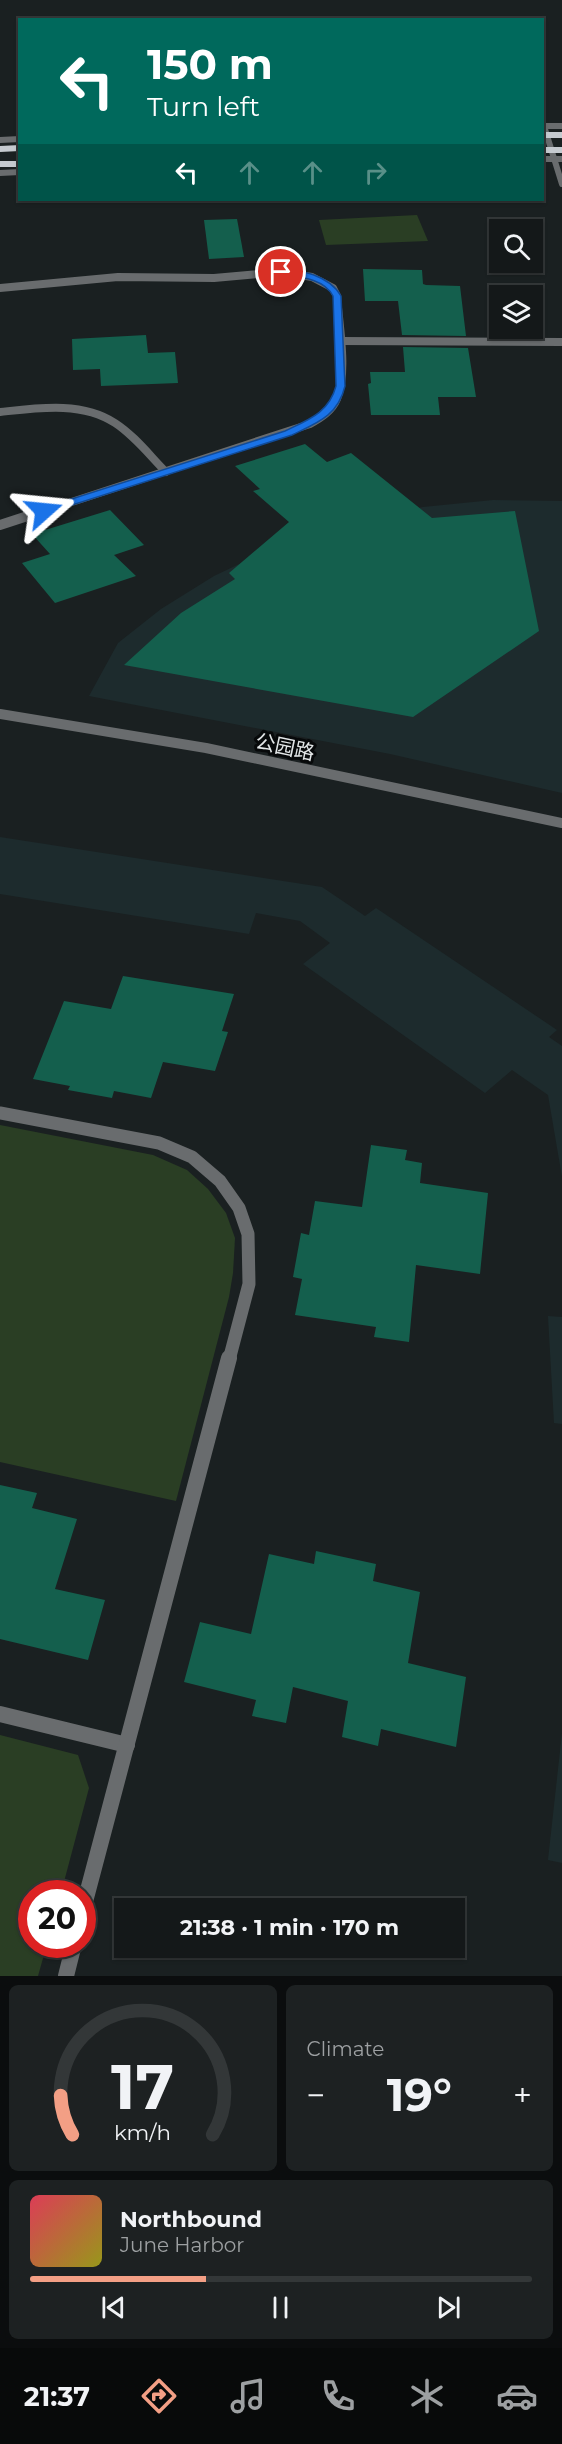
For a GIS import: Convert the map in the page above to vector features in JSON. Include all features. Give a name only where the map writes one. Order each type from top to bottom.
[{"type":"highway","points":[[544,131],[562,135]]},
{"type":"highway","points":[[0,149],[18,148]]},
{"type":"highway","points":[[549,153],[562,150]]},
{"type":"highway","points":[[0,164],[18,164]]},
{"type":"street","points":[[562,126],[544,131],[549,153],[562,184]]},
{"type":"street","points":[[0,140],[18,139]]},
{"type":"street","points":[[549,153],[562,159]]},
{"type":"street","points":[[0,173],[18,172]]},
{"type":"street","points":[[0,288],[118,277],[214,278],[281,272],[312,277],[333,288],[337,296],[341,386],[338,397],[324,416],[288,433],[0,525]]},
{"type":"street","points":[[339,341],[562,342]]},
{"type":"street","points":[[0,412],[55,408],[96,415],[115,423],[166,472]]},
{"type":"street","name":"公园路","points":[[0,714],[206,748],[562,823]]},
{"type":"street","points":[[0,1113],[159,1143],[192,1157],[220,1181],[239,1208],[248,1234],[249,1284],[91,1880]]},
{"type":"street","points":[[0,1714],[127,1746]]},
{"type":"street","points":[[66,1976],[70,1958]]},
{"type":"shaded area","points":[[493,500],[562,501],[562,793],[390,754],[89,696],[118,643],[161,609],[214,576],[260,554],[363,519],[423,507]]},
{"type":"shaded area","points":[[0,837],[322,887],[365,916],[376,908],[557,1030],[549,1037],[562,1046],[562,1177],[548,1095],[512,1070],[485,1093],[303,964],[330,943],[300,921],[256,913],[249,934],[0,894]]},
{"type":"shaded area","points":[[548,1316],[562,1317],[562,1424],[554,1423]]},
{"type":"shaded area","points":[[562,1733],[562,1863],[548,1860]]},
{"type":"green space","points":[[417,215],[428,241],[326,245],[319,220]]},
{"type":"green space","points":[[0,1125],[153,1155],[187,1170],[208,1189],[226,1213],[235,1238],[229,1297],[176,1501],[0,1462]]},
{"type":"green space","points":[[0,1735],[78,1755],[89,1788],[64,1880],[18,1880],[18,1958],[43,1958],[38,1976],[0,1976]]},
{"type":"building","points":[[237,219],[244,257],[209,259],[204,220]]},
{"type":"building","points":[[363,269],[422,270],[423,284],[460,286],[466,336],[402,335],[398,301],[365,301]]},
{"type":"building","points":[[146,335],[148,353],[175,352],[178,383],[101,386],[100,369],[73,370],[72,339]]},
{"type":"building","points":[[403,347],[468,348],[476,397],[438,397],[440,415],[371,415],[368,384],[371,383],[370,372],[405,372]]},
{"type":"building","points":[[305,444],[327,462],[351,453],[432,518],[515,511],[539,631],[413,717],[124,665],[181,613],[235,579],[229,573],[289,522],[253,491],[260,489],[235,466]]},
{"type":"building","points":[[110,510],[144,545],[114,555],[136,576],[55,603],[22,563],[50,554],[32,534]]},
{"type":"building","points":[[123,976],[234,994],[222,1031],[228,1032],[215,1071],[163,1062],[151,1098],[114,1091],[112,1098],[68,1090],[70,1086],[33,1079],[64,1001],[111,1009]]},
{"type":"building","points":[[371,1145],[407,1150],[405,1160],[422,1163],[420,1183],[488,1193],[480,1274],[416,1265],[409,1342],[374,1337],[376,1327],[295,1315],[302,1279],[293,1277],[301,1233],[309,1235],[315,1201],[362,1207]]},
{"type":"building","points":[[0,1485],[37,1493],[32,1508],[77,1519],[55,1589],[105,1600],[88,1660],[0,1639]]},
{"type":"building","points":[[316,1551],[376,1564],[373,1581],[420,1592],[408,1663],[466,1677],[456,1747],[381,1729],[378,1746],[342,1737],[348,1701],[293,1687],[286,1723],[252,1716],[256,1700],[184,1682],[200,1622],[251,1634],[269,1554],[314,1564]]},
{"type":"route","points":[[44,511],[288,433],[324,416],[333,406],[341,386],[337,296],[333,288],[325,282],[297,273],[281,272]]}]
